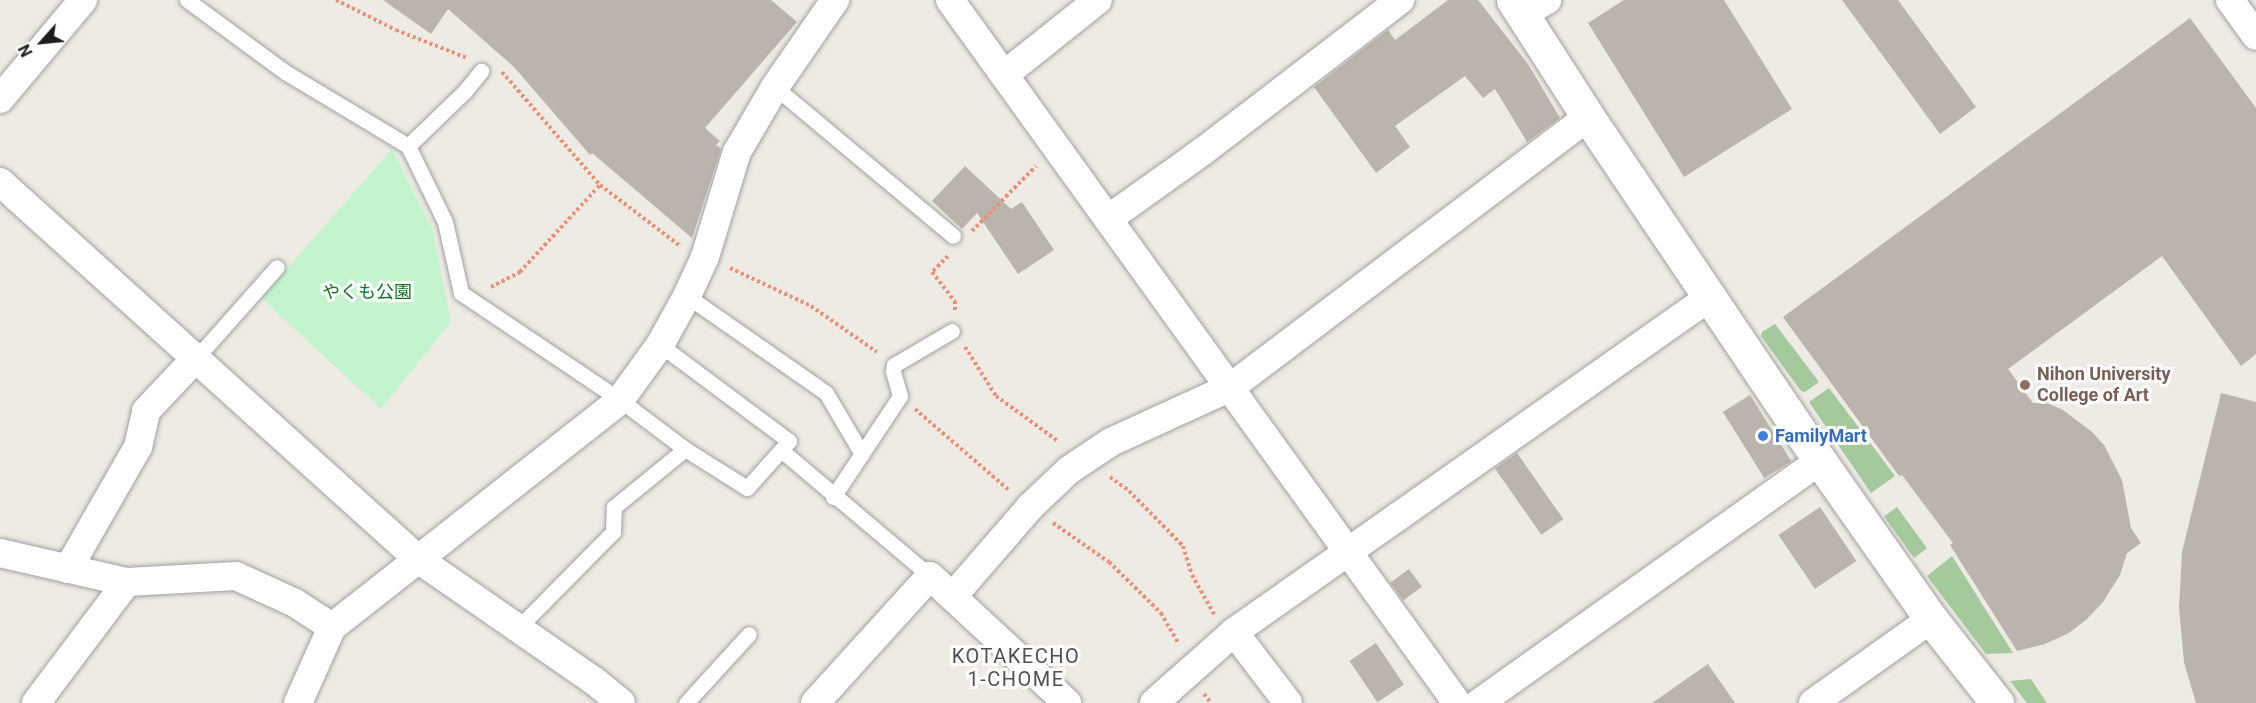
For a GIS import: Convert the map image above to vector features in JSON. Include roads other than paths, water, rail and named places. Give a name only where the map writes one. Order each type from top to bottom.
[{"type":"street","points":[[0,99],[82,0]]},
{"type":"street","points":[[298,703],[332,627],[620,399],[660,345],[687,296],[705,257],[737,152],[775,87],[835,0]]},
{"type":"street","points":[[950,0],[1457,703]]},
{"type":"street","points":[[1004,75],[1098,0]]},
{"type":"street","points":[[1108,219],[1202,152],[1400,0]]},
{"type":"street","points":[[2230,0],[2256,36]]},
{"type":"street","points":[[1527,5],[1588,117],[1820,461],[1930,619],[1997,703]]},
{"type":"street","points":[[953,596],[1030,507],[1069,470],[1121,437],[1231,387],[1588,117]]},
{"type":"street","points":[[0,182],[418,559],[593,680],[621,703]]},
{"type":"street","points":[[1154,703],[1231,635],[1710,297]]},
{"type":"street","points":[[68,569],[138,447],[146,411],[196,357]]},
{"type":"street","points":[[1479,703],[1820,461]]},
{"type":"street","points":[[0,553],[127,582],[236,576],[295,603],[332,627]]},
{"type":"street","points":[[815,703],[930,576],[1067,703]]},
{"type":"street","points":[[36,703],[127,582]]},
{"type":"street","points":[[1813,703],[1930,619]]},
{"type":"street","points":[[1231,635],[1288,703]]},
{"type":"lane","points":[[187,0],[285,72],[408,146],[445,222],[462,293],[620,399],[685,449],[747,488],[789,441],[660,345]]},
{"type":"lane","points":[[408,146],[483,67]]},
{"type":"lane","points":[[775,87],[959,240]]},
{"type":"lane","points":[[196,357],[277,267]]},
{"type":"lane","points":[[687,296],[826,393],[862,454]]},
{"type":"lane","points":[[833,497],[900,396],[893,371],[894,365],[954,325]]},
{"type":"lane","points":[[516,628],[613,532],[614,507],[685,449]]},
{"type":"lane","points":[[781,450],[833,497],[930,576]]},
{"type":"lane","points":[[686,703],[749,634]]},
{"type":"place","name":"Nihon University College of Art","points":[[2025,385]]},
{"type":"place","name":"FamilyMart","points":[[1763,436]]},
{"type":"district","name":"KOTAKECHO 1-CHOME","points":[[1016,668]]},
{"type":"park label","name":"やくも公園","points":[[367,292]]}]
